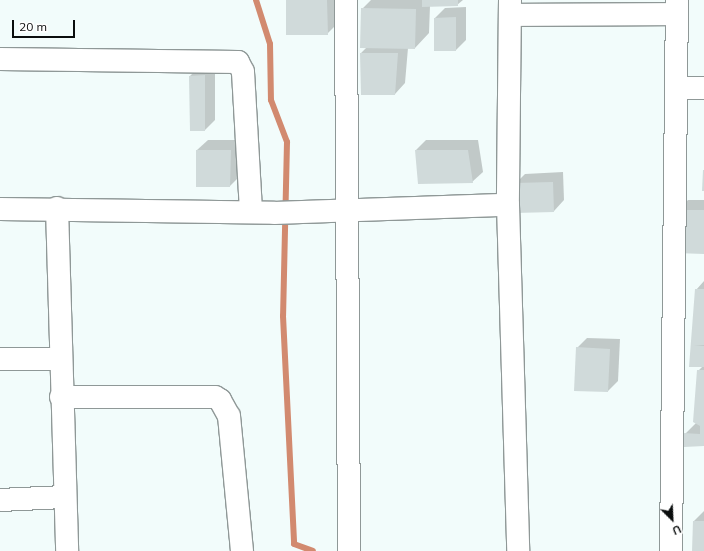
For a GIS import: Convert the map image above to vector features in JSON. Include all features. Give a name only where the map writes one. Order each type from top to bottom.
[{"type":"street","points":[[346,0],[345,210],[349,551]]},
{"type":"street","points":[[518,551],[508,206],[510,8],[678,7],[670,551]]},
{"type":"street","points":[[0,60],[238,62],[243,72],[251,210]]},
{"type":"street","points":[[676,88],[704,88]]},
{"type":"street","points":[[0,209],[57,208],[300,212],[508,206]]},
{"type":"street","points":[[57,208],[63,497],[67,551]]},
{"type":"street","points":[[0,359],[60,359]]},
{"type":"street","points":[[61,397],[215,397],[220,400],[229,416],[242,551]]},
{"type":"street","points":[[0,500],[63,497]]},
{"type":"building","points":[[286,0],[327,0],[328,35],[286,35]]},
{"type":"building","points":[[422,0],[458,0],[458,6],[422,7]]},
{"type":"building","points":[[361,8],[416,9],[415,49],[360,48]]},
{"type":"building","points":[[456,17],[456,51],[434,51],[434,18]]},
{"type":"building","points":[[360,53],[398,53],[395,95],[361,95]]},
{"type":"building","points":[[205,75],[205,131],[190,131],[189,76]]},
{"type":"building","points":[[196,150],[231,150],[230,187],[196,187]]},
{"type":"building","points":[[415,150],[468,150],[473,183],[418,184]]},
{"type":"building","points":[[703,170],[704,191],[702,191]]},
{"type":"building","points":[[553,182],[554,212],[515,213],[514,183]]},
{"type":"building","points":[[677,210],[704,210],[704,254],[676,253]]},
{"type":"building","points":[[695,289],[704,289],[704,345],[694,345],[704,346],[704,367],[689,367]]},
{"type":"building","points":[[576,347],[610,349],[608,392],[574,391]]},
{"type":"building","points":[[697,370],[704,370],[704,446],[684,447],[683,433],[700,434],[700,426],[693,422]]},
{"type":"building","points":[[693,521],[704,521],[704,551],[692,551]]},
{"type":"waterway","points":[[256,0],[270,44],[271,100],[287,142],[283,316],[294,544],[313,551]]}]
